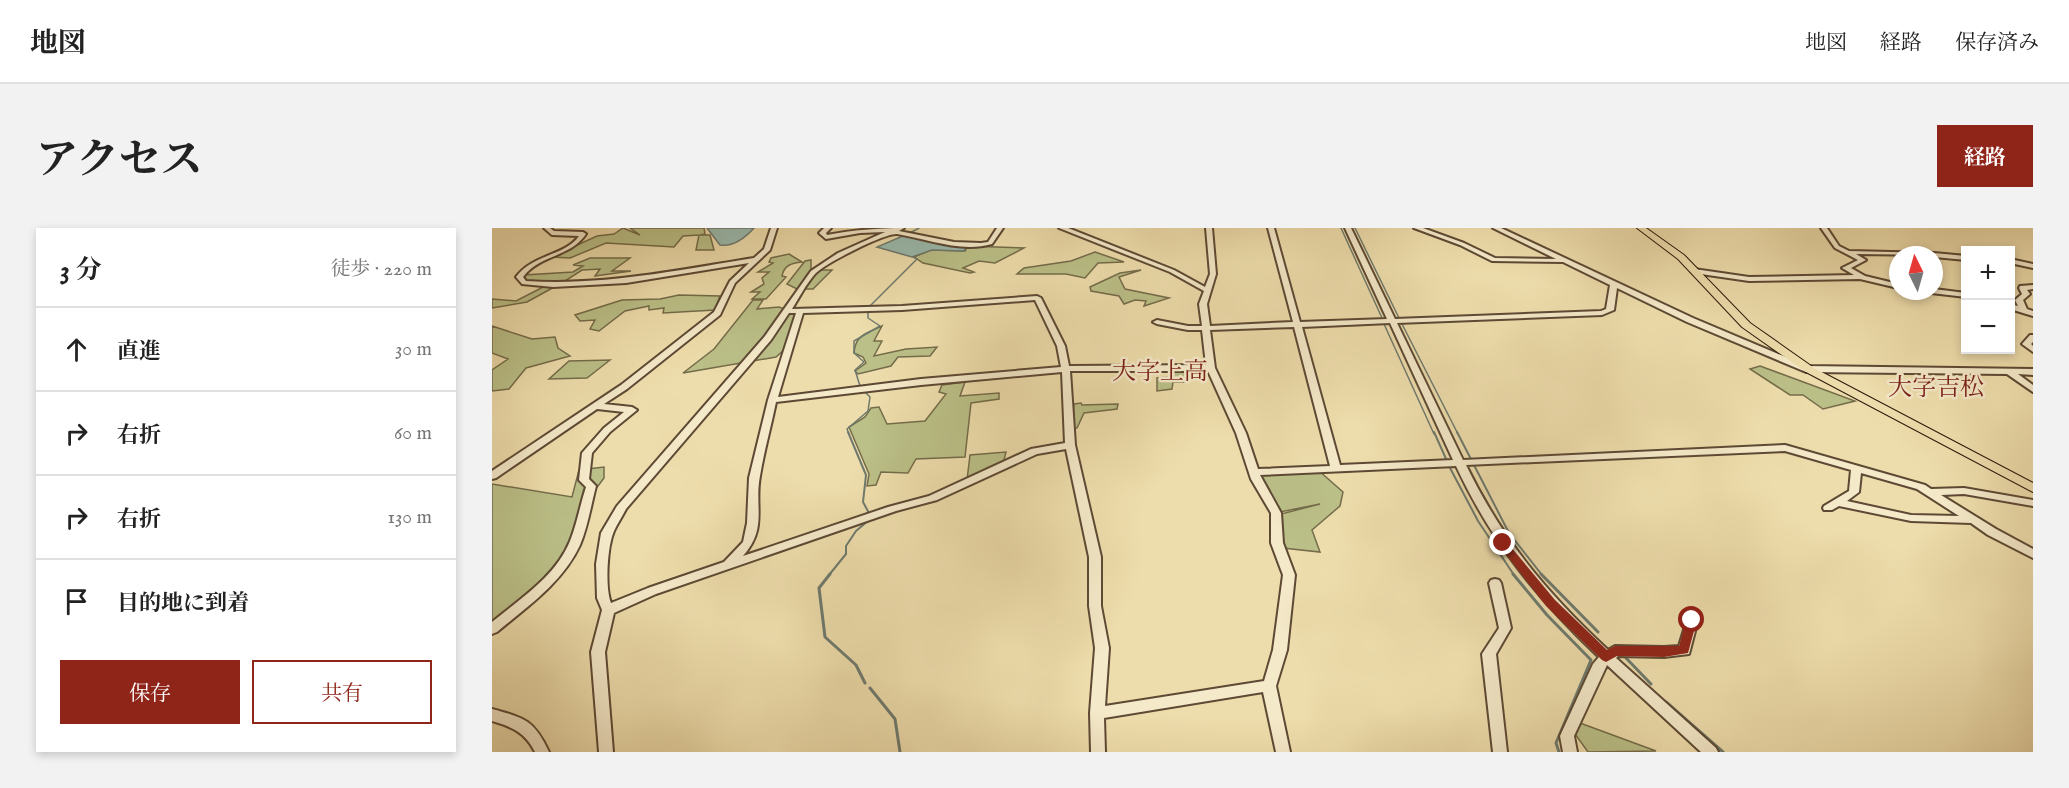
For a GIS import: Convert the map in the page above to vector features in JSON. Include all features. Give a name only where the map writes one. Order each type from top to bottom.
[{"type":"main road","points":[[1641,228],[1670,248],[1746,325],[1810,370],[2033,488]]},
{"type":"street","points":[[548,228],[552,233],[583,234],[582,238],[570,246],[524,269],[519,277],[524,283],[553,285],[626,281],[756,260]]},
{"type":"street","points":[[492,476],[639,376],[717,313],[732,282],[771,244],[774,228]]},
{"type":"street","points":[[828,228],[822,233],[826,237],[870,230],[908,234],[957,244],[987,245],[1000,228]]},
{"type":"street","points":[[725,567],[748,543],[753,523],[754,478],[795,311],[807,278],[819,267],[840,254],[901,228]]},
{"type":"street","points":[[1062,228],[1172,271],[1208,291]]},
{"type":"street","points":[[1209,228],[1213,274],[1203,304],[1211,368],[1241,434],[1254,472],[1276,513],[1277,543],[1288,575],[1280,650],[1269,686],[1283,752]]},
{"type":"street","points":[[1271,228],[1336,468]]},
{"type":"street","points":[[1348,228],[1490,523],[1515,560],[1564,618],[1711,752]]},
{"type":"street","points":[[1417,228],[1498,261],[1519,259],[1568,262]]},
{"type":"street","points":[[1496,228],[1792,365],[1810,370],[2033,372]]},
{"type":"street","points":[[1824,228],[1836,246],[1863,260],[1845,268],[1862,276],[1860,277]]},
{"type":"street","points":[[1848,252],[1889,254]]},
{"type":"street","points":[[1943,256],[1961,258]]},
{"type":"street","points":[[2015,262],[2033,266]]},
{"type":"street","points":[[1694,271],[1749,279],[1860,277],[1889,284]]},
{"type":"street","points":[[1157,322],[1188,328],[1206,328],[1602,313],[1610,310],[1614,284]]},
{"type":"street","points":[[2023,309],[2019,300],[2026,294],[2023,288],[2033,287]]},
{"type":"street","points":[[1943,292],[1961,294]]},
{"type":"street","points":[[606,752],[598,652],[608,610],[603,598],[604,544],[621,508],[795,311],[1037,298],[1060,346],[1066,370],[1070,445],[1095,557],[1095,606],[1102,648],[1097,713],[1098,752]]},
{"type":"street","points":[[2015,307],[2033,314]]},
{"type":"street","points":[[2033,337],[2026,344],[2033,350]]},
{"type":"street","points":[[772,400],[909,383],[1066,370],[1141,366],[1211,368]]},
{"type":"street","points":[[2008,371],[2033,390]]},
{"type":"street","points":[[492,629],[541,586],[565,561],[574,545],[585,515],[591,486],[584,480],[587,453],[607,430],[632,410],[595,406]]},
{"type":"street","points":[[608,610],[652,591],[892,509],[933,498],[1034,451],[1070,445]]},
{"type":"street","points":[[1254,472],[1779,448],[1911,482],[2033,554]]},
{"type":"street","points":[[1856,468],[1854,492],[1833,506],[1911,518],[1974,520]]},
{"type":"street","points":[[1930,492],[1964,491],[2033,503]]},
{"type":"street","points":[[1495,583],[1505,628],[1489,654],[1500,752]]},
{"type":"street","points":[[1570,752],[1567,736],[1599,664],[1615,651],[1684,650],[1693,616]]},
{"type":"street","points":[[1097,713],[1269,686]]},
{"type":"street","points":[[492,715],[526,727],[532,733],[542,752]]},
{"type":"green space","points":[[623,228],[640,235],[630,228],[704,228],[705,234],[700,235],[710,235],[714,250],[696,250],[699,235],[683,236],[674,247],[606,243],[570,258],[551,257],[597,236],[614,234]]},
{"type":"green space","points":[[968,246],[1024,248],[995,263],[979,261],[963,268],[974,272],[970,273],[923,263],[914,257],[931,250],[965,251]]},
{"type":"green space","points":[[1095,252],[1124,262],[1098,263],[1085,278],[1066,274],[1017,274],[1024,268],[1071,261]]},
{"type":"green space","points":[[789,254],[802,262],[787,267],[782,276],[786,277],[766,299],[752,299],[760,292],[751,292],[764,284],[762,278],[769,272],[758,272],[773,263],[769,262],[771,258]]},
{"type":"green space","points":[[590,258],[630,258],[612,271],[631,271],[595,276],[600,269],[582,270],[562,283],[527,281],[524,275],[573,272],[583,266],[573,265]]},
{"type":"green space","points":[[811,260],[811,270],[832,270],[813,289],[797,289],[787,284],[805,261]]},
{"type":"green space","points":[[1141,270],[1119,277],[1125,289],[1169,298],[1144,306],[1146,301],[1135,300],[1124,304],[1119,296],[1091,291],[1090,287],[1120,273]]},
{"type":"green space","points":[[545,286],[556,286],[527,302],[492,308],[492,299],[516,301]]},
{"type":"green space","points":[[679,295],[720,296],[715,310],[663,313],[664,308],[649,310],[649,306],[625,311],[599,331],[590,329],[595,320],[580,321],[575,315],[622,300],[660,299]]},
{"type":"green space","points":[[753,300],[763,300],[757,309],[779,307],[798,314],[785,349],[776,357],[683,373],[714,349]]},
{"type":"green space","points":[[492,326],[532,339],[555,337],[558,348],[570,356],[526,368],[509,389],[492,391],[492,370],[508,359],[492,353]]},
{"type":"green space","points":[[882,326],[874,341],[882,341],[874,356],[906,349],[937,347],[930,356],[898,357],[891,366],[858,374],[855,371],[866,363],[863,357],[854,353],[859,338]]},
{"type":"green space","points":[[610,360],[587,378],[549,379],[569,361]]},
{"type":"green space","points":[[1760,366],[1855,401],[1823,409],[1803,395],[1790,395],[1750,369]]},
{"type":"green space","points":[[1171,370],[1188,370],[1186,382],[1173,382],[1172,389],[1157,391],[1157,378],[1169,377]]},
{"type":"green space","points":[[965,382],[960,396],[999,393],[999,399],[971,403],[965,457],[916,459],[908,473],[881,472],[876,485],[867,486],[869,474],[849,427],[865,417],[871,408],[879,407],[887,424],[925,421],[946,394],[939,392],[942,385]]},
{"type":"green space","points":[[1081,403],[1082,405],[1118,404],[1117,409],[1084,413],[1077,428],[1072,428],[1074,404]]},
{"type":"green space","points":[[1006,452],[1003,464],[967,480],[970,455]]},
{"type":"green space","points":[[604,467],[604,478],[592,494],[561,561],[535,601],[502,617],[492,627],[492,484],[572,497],[579,470]]},
{"type":"green space","points":[[1318,470],[1343,492],[1340,506],[1312,530],[1320,552],[1283,548],[1281,514],[1320,504],[1280,512],[1258,474]]},
{"type":"green space","points":[[1580,723],[1656,751],[1588,752],[1575,734]]},
{"type":"water","points":[[707,228],[754,228],[730,245],[720,245]]},
{"type":"water","points":[[905,235],[967,246],[964,251],[932,250],[912,257],[877,247]]},
{"type":"waterway","points":[[908,234],[919,228]]},
{"type":"waterway","points":[[1341,228],[1382,318]]},
{"type":"waterway","points":[[1355,228],[1399,318]]},
{"type":"waterway","points":[[869,307],[917,259],[913,257]]},
{"type":"waterway","points":[[860,386],[855,370],[864,362],[854,353],[854,341],[880,326],[868,318],[868,310]]},
{"type":"waterway","points":[[1384,324],[1434,434]]},
{"type":"waterway","points":[[1402,324],[1458,434]]},
{"type":"waterway","points":[[849,434],[847,429],[868,411],[870,397],[864,391]]},
{"type":"waterway","points":[[848,432],[866,475],[863,502],[870,515]]},
{"type":"waterway","points":[[1434,432],[1447,461]]},
{"type":"waterway","points":[[1457,432],[1509,533],[1542,575]]},
{"type":"waterway","points":[[1449,466],[1478,521],[1514,575]]},
{"type":"waterway","points":[[829,575],[846,554],[846,546],[856,531],[869,520]]},
{"type":"waterway","points":[[830,574],[819,588],[825,637],[856,665],[865,683]]},
{"type":"waterway","points":[[1513,574],[1547,615],[1591,660],[1556,743],[1559,752]]},
{"type":"waterway","points":[[1541,574],[1598,632]]},
{"type":"waterway","points":[[1626,658],[1651,684]]},
{"type":"waterway","points":[[870,688],[895,719],[900,752]]},
{"type":"waterway","points":[[1666,702],[1723,752]]},
{"type":"district","name":"大字上高","points":[[1160,371]]},
{"type":"district","name":"大字吉松","points":[[1936,387]]},
{"type":"route","points":[[1503,543],[1564,618],[1606,657],[1615,651],[1673,652],[1684,650],[1687,642],[1686,635],[1692,620]]}]
